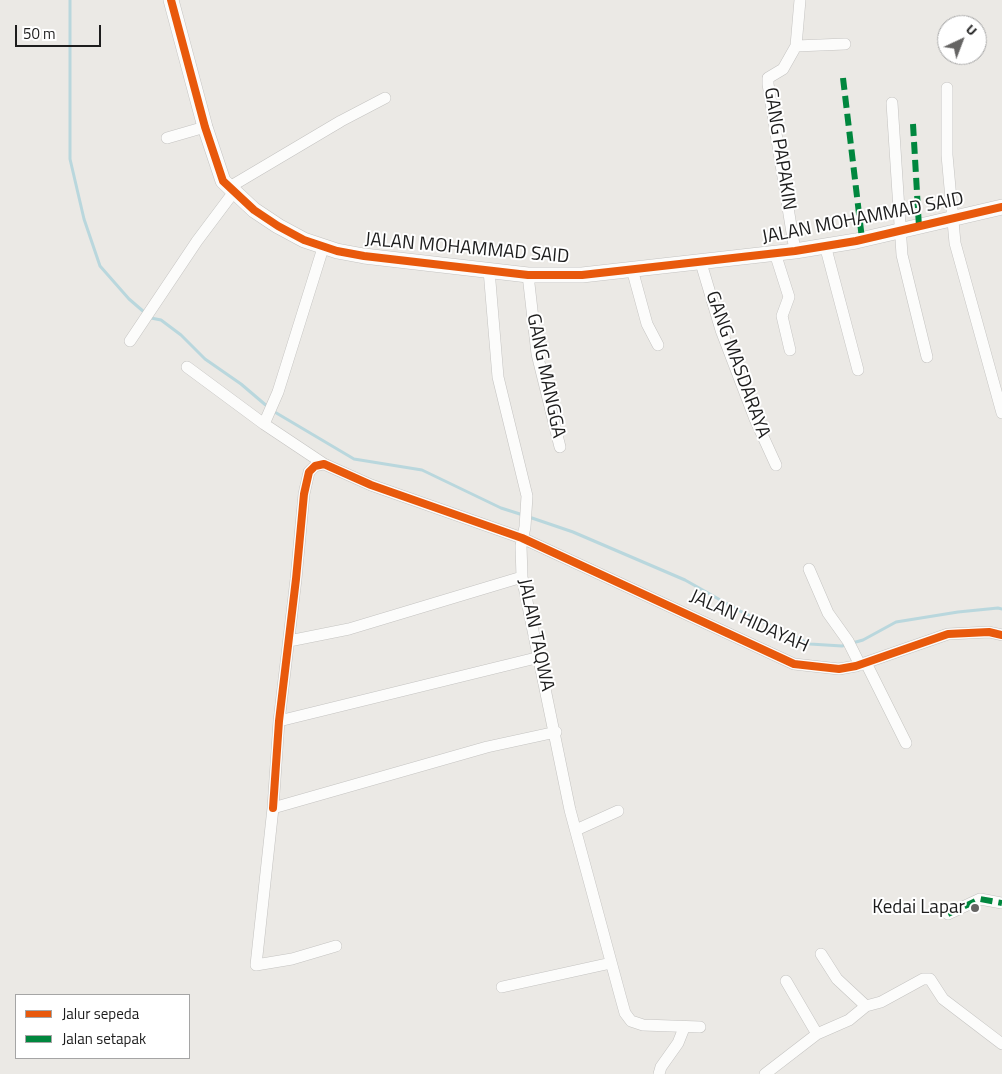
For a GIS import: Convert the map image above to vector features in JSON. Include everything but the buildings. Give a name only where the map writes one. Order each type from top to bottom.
[{"type":"street","name":"JALAN MOHAMMAD SAID","points":[[171,0],[205,127],[219,171],[230,190],[254,210],[278,226],[323,248],[364,256],[528,275],[582,275],[795,251],[899,231],[1002,207]]},
{"type":"street","name":"GANG PAPAKIN","points":[[795,251],[768,78],[782,69],[796,46],[800,0]]},
{"type":"street","points":[[796,46],[845,44]]},
{"type":"street","points":[[947,88],[947,155],[952,219],[964,280],[1002,413]]},
{"type":"street","points":[[130,341],[157,303],[230,190],[341,121],[385,98]]},
{"type":"street","points":[[892,103],[902,255],[927,357]]},
{"type":"street","points":[[167,138],[205,127]]},
{"type":"street","points":[[825,245],[858,370]]},
{"type":"street","points":[[266,419],[278,392],[323,248]]},
{"type":"street","points":[[775,253],[789,297],[782,316],[790,350]]},
{"type":"street","name":"GANG MASDARAYA","points":[[701,263],[721,330],[755,419],[776,465]]},
{"type":"street","points":[[632,269],[647,324],[658,344]]},
{"type":"street","name":"JALAN TAQWA","points":[[489,270],[498,377],[522,471],[527,507],[522,576],[576,830],[625,1013],[631,1021],[643,1025],[684,1028]]},
{"type":"street","name":"GANG MANGGA","points":[[528,275],[537,354],[560,447]]},
{"type":"street","name":"JALAN HIDAYAH","points":[[187,367],[266,419],[324,464],[371,485],[524,532],[794,664],[839,669],[863,664],[948,634],[989,632],[1002,635]]},
{"type":"street","points":[[324,464],[315,466],[309,472],[304,494],[279,721],[274,808],[256,965],[292,959],[336,946]]},
{"type":"street","points":[[809,568],[828,613],[863,664],[906,743]]},
{"type":"street","points":[[289,641],[383,620],[522,576]]},
{"type":"street","points":[[279,721],[540,657]]},
{"type":"street","points":[[274,808],[487,747],[556,732]]},
{"type":"street","points":[[576,830],[618,811]]},
{"type":"street","points":[[948,914],[980,899],[1002,903]]},
{"type":"street","points":[[821,954],[837,979],[866,1006]]},
{"type":"street","points":[[502,987],[611,963]]},
{"type":"street","points":[[765,1074],[818,1034],[849,1020],[866,1006],[881,1002],[923,979],[930,979],[943,999],[1002,1044]]},
{"type":"street","points":[[786,981],[818,1034]]},
{"type":"street","points":[[659,1074],[678,1043],[684,1028],[700,1027]]},
{"type":"waterway","points":[[70,0],[70,159],[84,219],[100,266],[129,299],[151,318],[161,320],[181,335],[205,359],[241,384],[268,407]]},
{"type":"waterway","points":[[273,411],[354,459],[422,470],[501,508],[523,515]]},
{"type":"waterway","points":[[529,517],[573,532],[685,580],[738,610],[810,644],[842,646],[863,640],[896,622],[958,612],[1002,609]]},
{"type":"marked path","points":[[843,78],[862,239]]},
{"type":"marked path","points":[[913,124],[919,227]]},
{"type":"marked path","points":[[948,914],[980,899],[1002,903]]},
{"type":"cycle path","points":[[171,0],[205,127],[223,181],[254,210],[278,226],[304,240],[337,251],[364,256],[528,275],[582,275],[795,251],[856,241],[1002,207]]},
{"type":"cycle path","points":[[273,808],[279,721],[304,494],[309,472],[315,466],[324,464],[371,485],[522,538],[794,664],[839,669],[856,666],[948,634],[989,632],[1002,635]]},
{"type":"place","name":"Kedai Lapar","points":[[975,908]]}]
